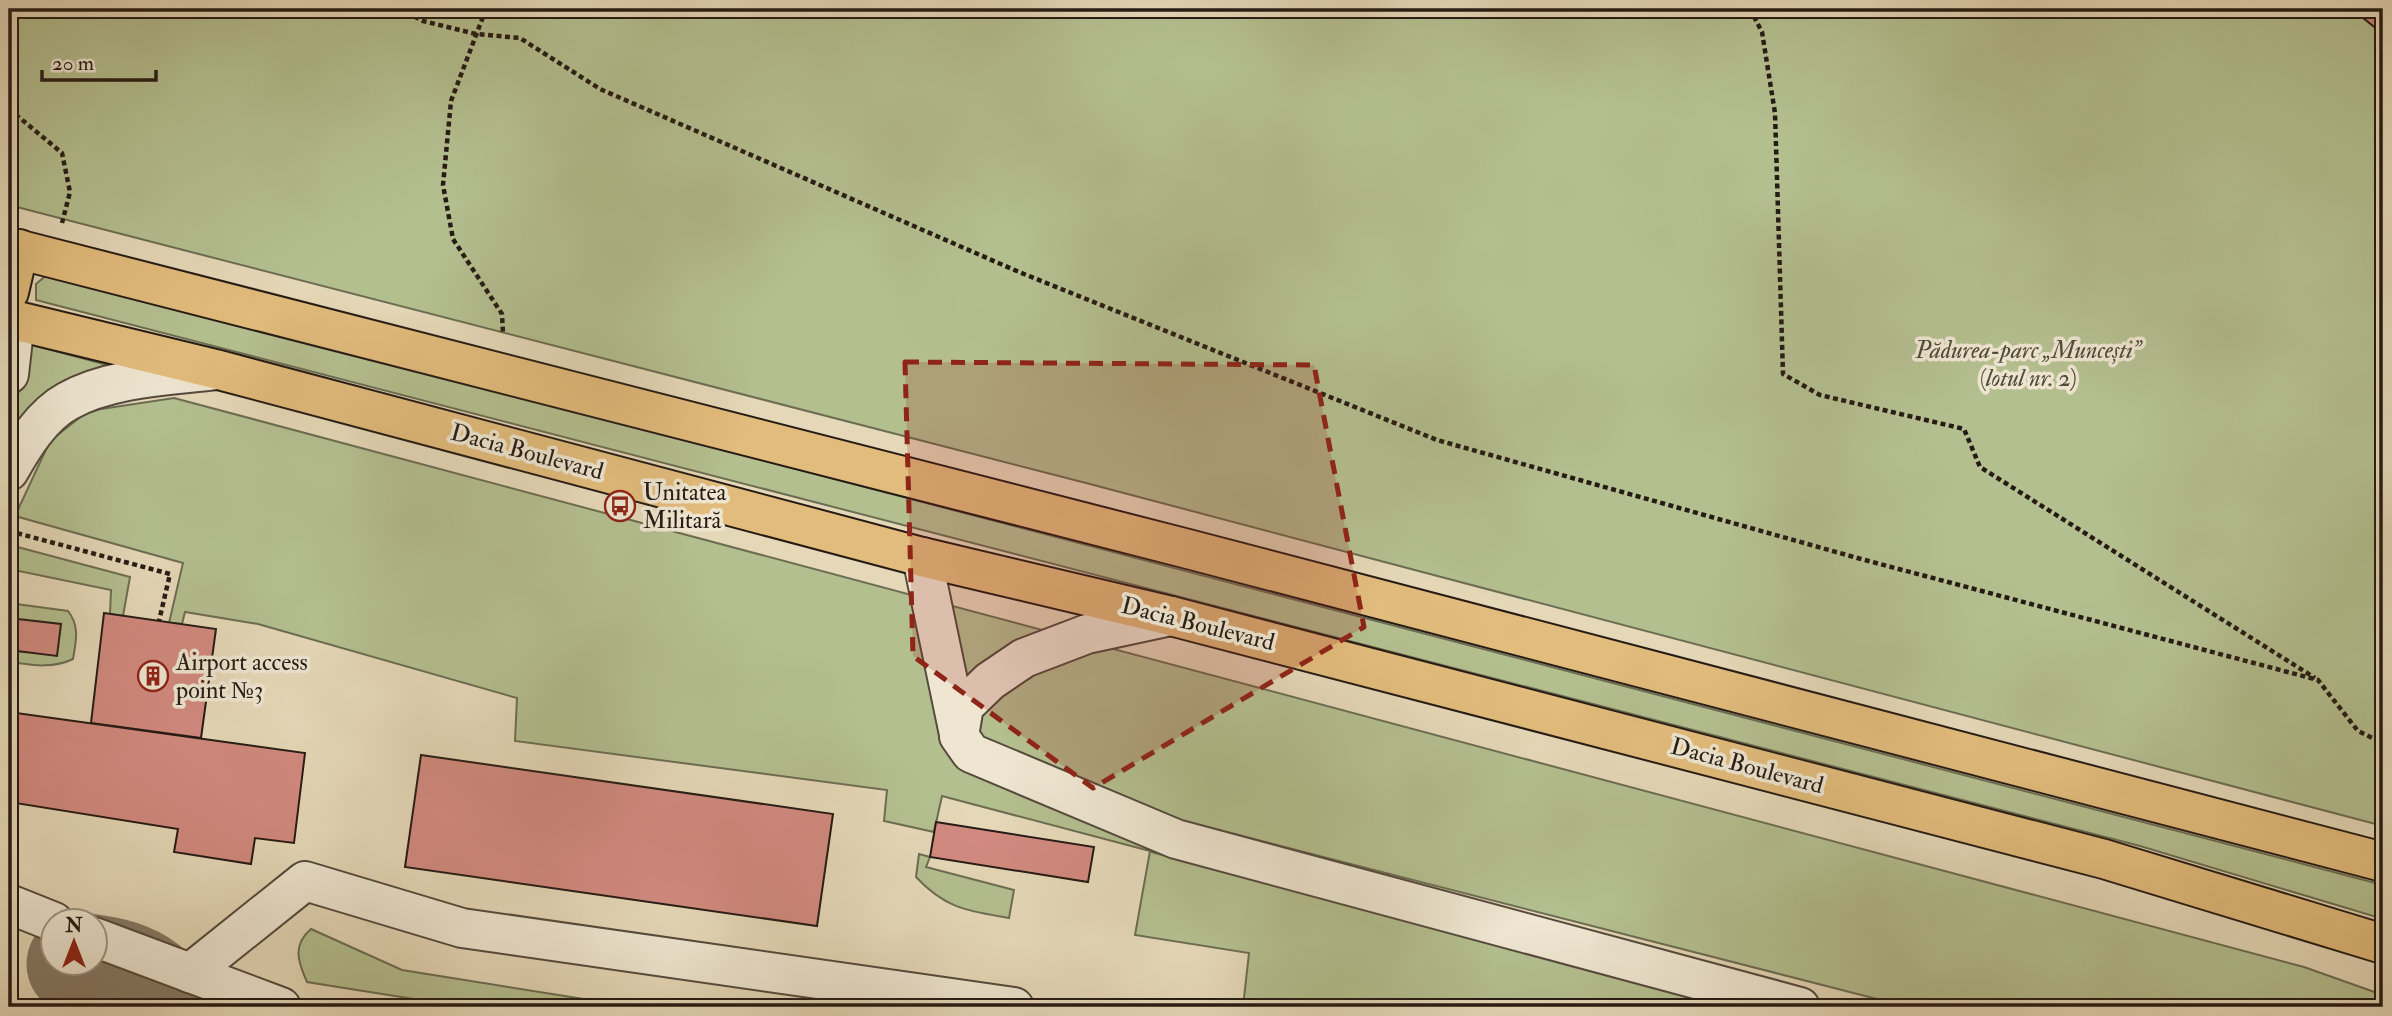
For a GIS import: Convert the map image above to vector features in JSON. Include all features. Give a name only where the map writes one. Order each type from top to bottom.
[{"type":"main road","points":[[11,310],[27,251],[1188,549],[2383,862]]},
{"type":"main road","name":"Dacia Boulevard","points":[[11,310],[219,370],[922,557],[1171,616],[2104,859],[2383,944]]},
{"type":"lane","points":[[9,374],[11,310]]},
{"type":"lane","points":[[9,471],[27,439],[67,401],[122,383],[219,370]]},
{"type":"lane","points":[[922,557],[959,736],[971,753],[1176,839],[1800,1007]]},
{"type":"lane","points":[[959,736],[964,706],[990,681],[1024,658],[1087,634],[1171,616]]},
{"type":"lane","points":[[190,973],[306,881],[462,928],[1014,1007]]},
{"type":"lane","points":[[9,904],[38,916]]},
{"type":"lane","points":[[108,942],[281,1007]]},
{"type":"path","points":[[399,9],[424,21],[476,34],[520,38],[612,95],[1019,272],[1437,439],[1861,559],[2318,680]]},
{"type":"path","points":[[486,9],[451,101],[443,185],[453,239],[502,314],[503,373]]},
{"type":"path","points":[[1750,9],[1762,32],[1775,113],[1783,374],[1820,395],[1964,429],[1980,467],[2318,680],[2358,731],[2383,743]]},
{"type":"path","points":[[9,109],[62,153],[70,192],[27,251]]},
{"type":"path","points":[[9,531],[170,574],[159,621]]},
{"type":"highlighted area","points":[[905,362],[1314,365],[1364,627],[1093,788],[913,656]]},
{"type":"green space","name":"Pădurea-parc „Muncești” (lotul nr. 2)","points":[[9,9],[2352,9],[2383,34],[2383,826],[1086,483],[9,205]]},
{"type":"green space","points":[[49,273],[2383,885],[2383,919],[2140,846],[36,300],[36,284]]},
{"type":"green space","points":[[29,344],[130,371],[51,392],[15,422],[23,350]]},
{"type":"green space","points":[[174,398],[2304,967],[2383,995],[2383,1007],[1908,1007],[1199,825],[1151,852],[1732,1007],[1243,1007],[1249,953],[1135,935],[1150,851],[942,796],[934,832],[884,821],[887,790],[515,741],[517,698],[258,624],[185,612],[182,624],[169,623],[183,563],[15,516],[50,441],[88,411]]},
{"type":"green space","points":[[10,545],[130,577],[123,616],[110,614],[111,590],[9,569]]},
{"type":"green space","points":[[9,603],[68,611],[76,628],[73,659],[50,665],[9,662]]},
{"type":"green space","points":[[919,854],[930,857],[926,867],[1014,890],[1009,918],[958,907],[937,896],[916,877]]},
{"type":"green space","points":[[311,929],[402,970],[634,1007],[464,1007],[307,982],[298,954],[301,941]]},
{"type":"building","points":[[2352,9],[2383,9],[2383,34]]},
{"type":"building","name":"Airport access point №3","points":[[104,613],[216,629],[201,738],[91,723]]},
{"type":"building","points":[[9,618],[61,624],[57,656],[9,650]]},
{"type":"building","points":[[9,712],[305,753],[294,843],[255,838],[251,864],[174,852],[178,829],[9,802]]},
{"type":"building","points":[[421,755],[833,814],[817,926],[405,867]]},
{"type":"building","points":[[936,822],[1094,847],[1088,882],[930,857]]},
{"type":"taxiway","points":[[108,968],[128,974],[149,987],[163,1007]]},
{"type":"place","name":"Unitatea Militară","points":[[620,506]]},
{"type":"place","name":"Airport access point №3","points":[[153,676]]}]
